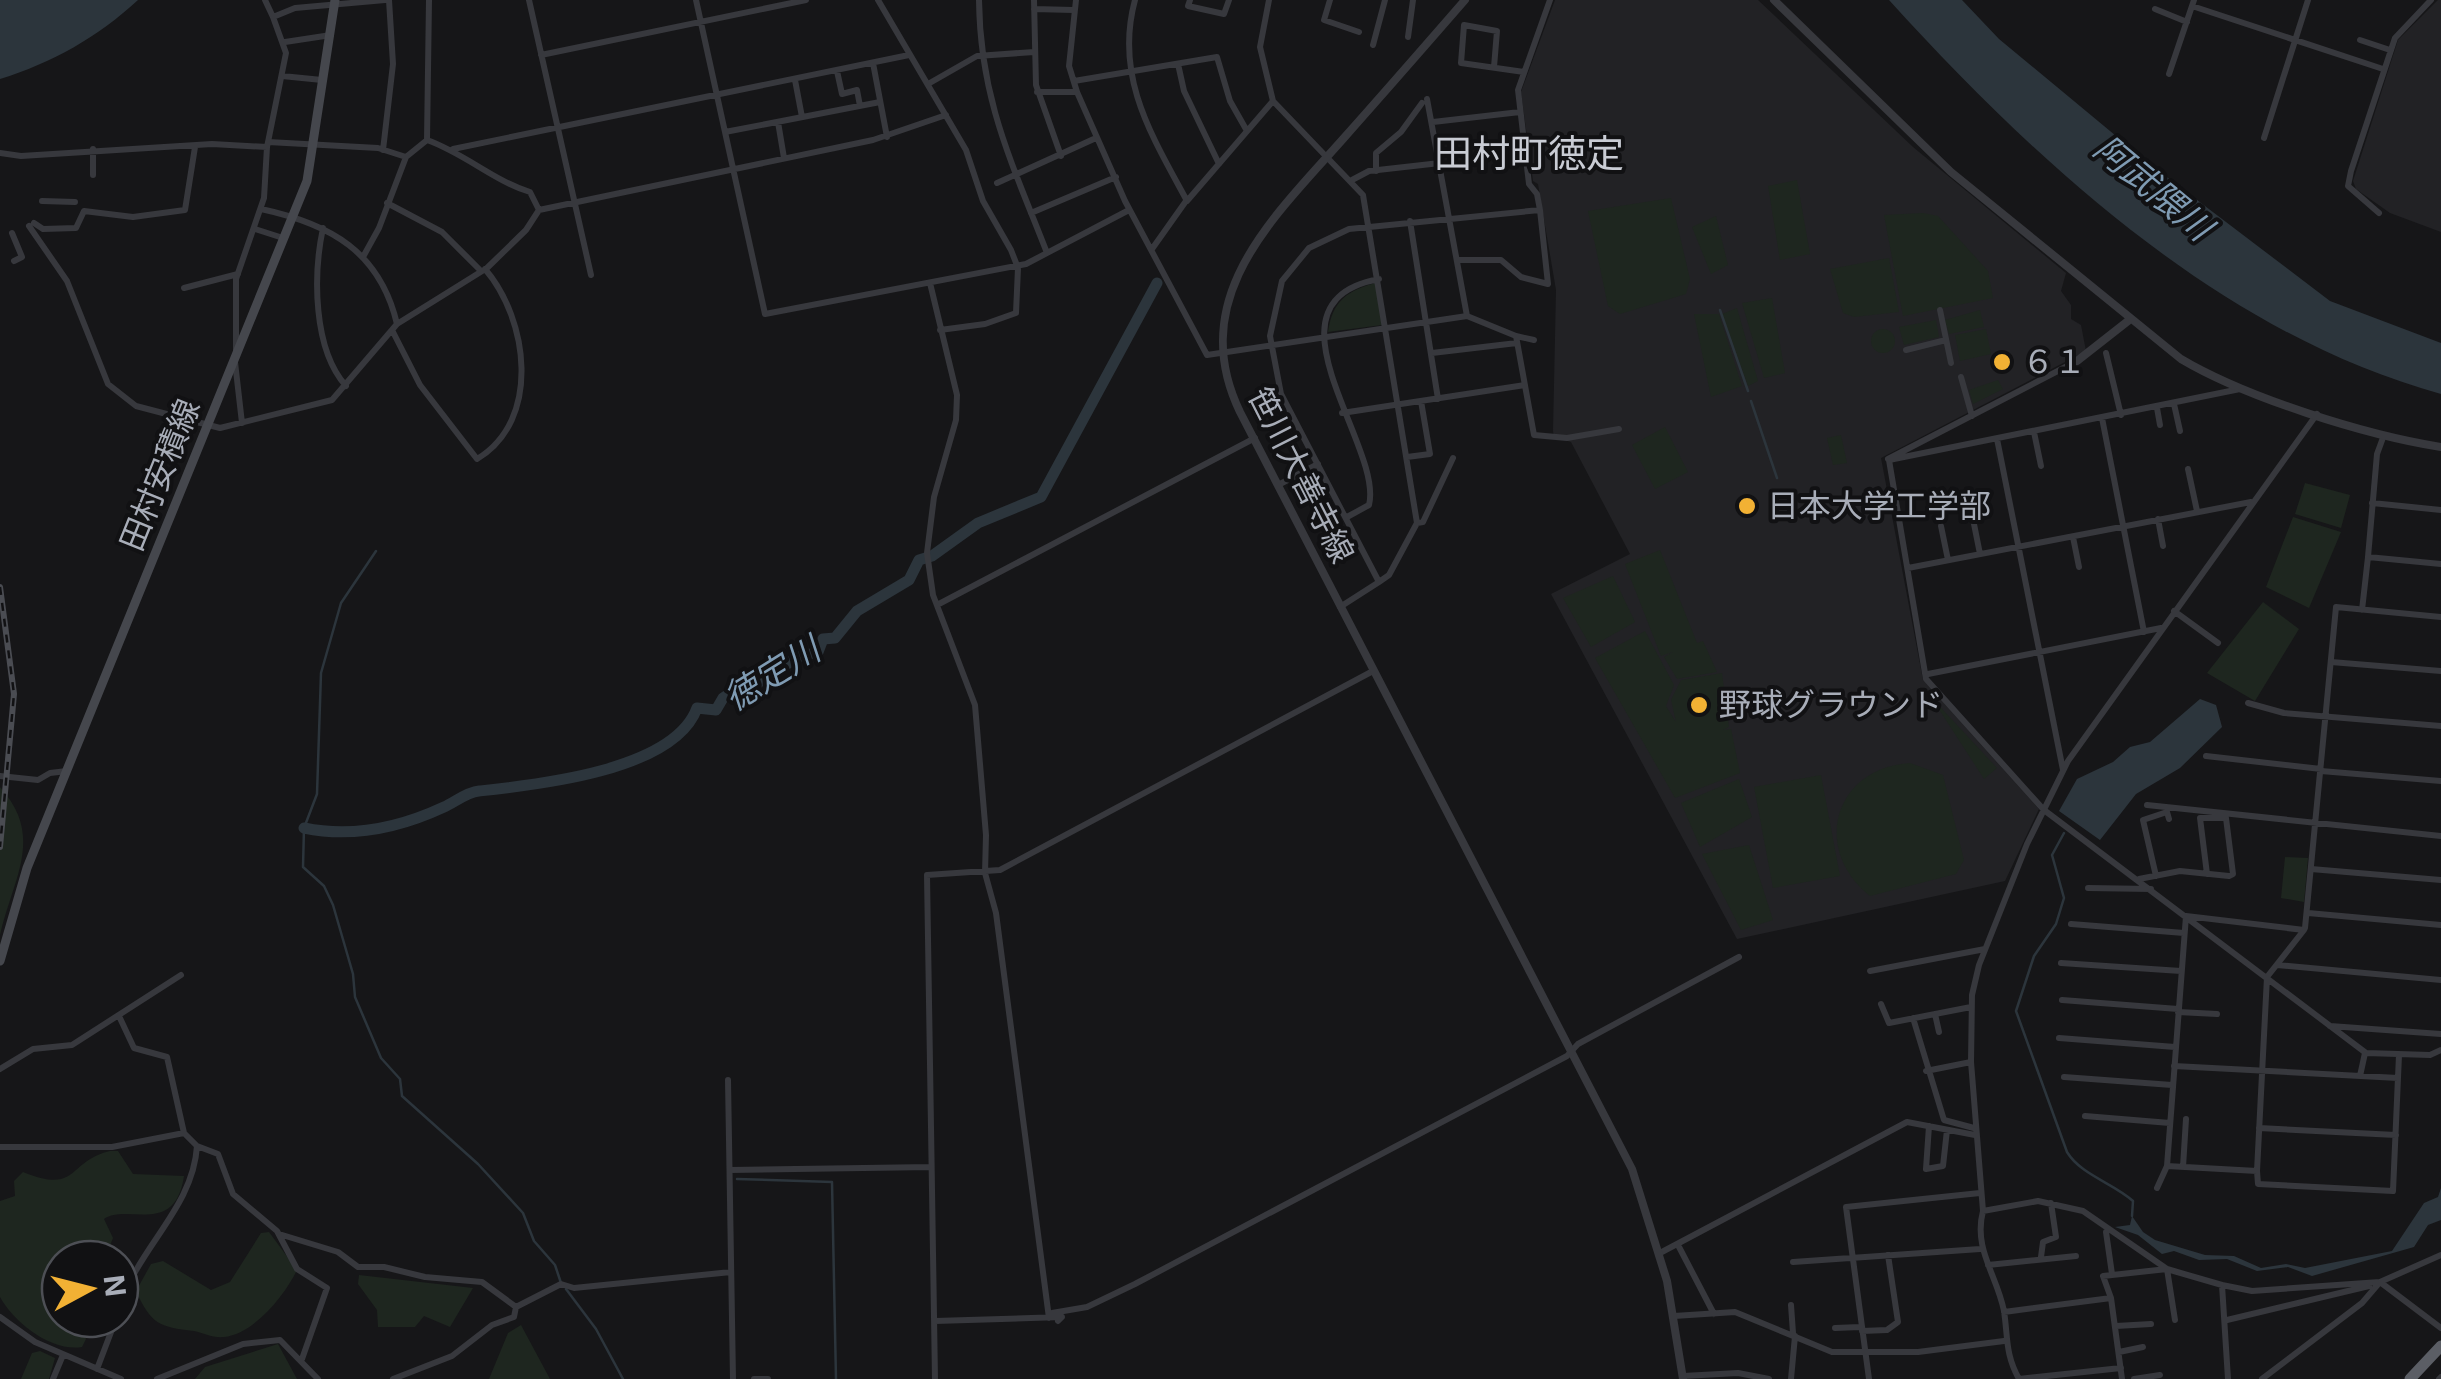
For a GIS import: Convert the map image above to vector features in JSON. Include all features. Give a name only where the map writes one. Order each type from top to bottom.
[{"type":"highway","points":[[2410,1379],[2441,1346]]},
{"type":"main road","name":"田村安積線","points":[[0,961],[18,893],[308,182],[335,2]]},
{"type":"street","points":[[242,423],[235,354],[238,274],[261,209],[267,145],[286,42],[264,0]]},
{"type":"street","points":[[274,16],[304,4],[387,0],[393,64],[384,150]]},
{"type":"street","points":[[427,140],[429,0]]},
{"type":"street","points":[[529,0],[591,275]]},
{"type":"street","points":[[696,0],[764,314],[1016,264],[1047,253],[1129,210]]},
{"type":"street","points":[[541,55],[806,0]]},
{"type":"street","points":[[878,0],[946,115],[1016,264],[1016,313],[985,324],[940,330]]},
{"type":"street","points":[[979,0],[980,56],[1016,175],[1047,253]]},
{"type":"street","points":[[1076,0],[1069,66],[1076,92],[1129,210],[1207,355],[1467,316],[1516,339]]},
{"type":"street","points":[[1135,0],[1128,30],[1129,72],[1142,116],[1186,201]]},
{"type":"street","points":[[1190,0],[1188,6],[1224,14],[1230,0]]},
{"type":"street","points":[[1269,0],[1260,47],[1273,101],[1288,121],[1352,180],[1362,195],[1370,224],[1417,523],[1390,576],[1340,607]]},
{"type":"street","points":[[1330,0],[1324,20],[1359,32]]},
{"type":"street","points":[[1373,45],[1385,0]]},
{"type":"street","points":[[1408,36],[1413,0]]},
{"type":"street","name":"笹川大善寺線","points":[[1465,0],[1272,218],[1242,264],[1226,314],[1222,352],[1230,390],[1632,1169],[1660,1253],[1683,1378]]},
{"type":"street","points":[[1458,260],[1501,260],[1521,277],[1548,284],[1537,194],[1529,184],[1518,90],[1550,0]]},
{"type":"street","points":[[1774,0],[1951,172],[2128,321],[2181,359],[2243,388],[2384,435],[2441,448]]},
{"type":"street","points":[[2264,138],[2308,0]]},
{"type":"street","points":[[2378,212],[2348,186],[2390,50],[2401,29],[2431,0]]},
{"type":"street","points":[[2169,74],[2193,3],[2384,70]]},
{"type":"street","points":[[1061,156],[1037,92],[1034,4],[1073,10]]},
{"type":"street","points":[[2155,9],[2187,22]]},
{"type":"street","points":[[1494,67],[1497,30],[1464,25],[1461,63],[1524,72]]},
{"type":"street","points":[[286,42],[332,35]]},
{"type":"street","points":[[2360,40],[2390,50]]},
{"type":"street","points":[[928,84],[980,56],[1034,52]]},
{"type":"street","points":[[454,150],[909,54]]},
{"type":"street","points":[[1074,81],[1221,60],[1230,101],[1247,132]]},
{"type":"street","points":[[872,63],[887,137]]},
{"type":"street","points":[[1178,64],[1184,91],[1219,164]]},
{"type":"street","points":[[837,71],[842,94],[857,90],[860,106]]},
{"type":"street","points":[[282,76],[322,80]]},
{"type":"street","points":[[796,80],[802,117]]},
{"type":"street","points":[[1037,92],[1076,92]]},
{"type":"street","points":[[1152,248],[1186,201],[1273,101]]},
{"type":"street","points":[[1376,171],[1376,153],[1401,132],[1424,101],[1433,122],[1467,316]]},
{"type":"street","points":[[725,132],[880,102]]},
{"type":"street","points":[[1433,122],[1520,112]]},
{"type":"street","points":[[195,146],[184,210],[133,217],[84,211],[80,226],[71,229],[43,229],[32,224],[68,281],[108,384],[136,406],[225,428],[320,405],[346,386],[395,327],[482,269],[526,230],[539,210],[887,137],[946,115]]},
{"type":"street","points":[[778,122],[784,158]]},
{"type":"street","points":[[997,182],[1096,138]]},
{"type":"street","points":[[427,140],[454,150],[511,187],[530,192],[539,210]]},
{"type":"street","points":[[363,256],[406,157],[427,140]]},
{"type":"street","points":[[0,153],[22,156],[93,149],[313,144],[384,150],[406,157]]},
{"type":"street","points":[[93,149],[94,175]]},
{"type":"street","points":[[1352,180],[1376,171],[1440,163]]},
{"type":"street","points":[[1031,213],[1116,177]]},
{"type":"street","points":[[42,201],[75,202]]},
{"type":"street","points":[[261,209],[323,228],[363,256],[388,289],[395,327],[420,385],[477,459],[506,434],[522,376],[517,335],[498,284],[442,232],[387,202]]},
{"type":"street","points":[[1380,582],[1281,394],[1270,344],[1278,292],[1297,258],[1322,240],[1370,224],[1540,210]]},
{"type":"street","points":[[1410,221],[1438,399]]},
{"type":"street","points":[[323,228],[319,281],[322,338],[346,386]]},
{"type":"street","points":[[255,229],[283,238]]},
{"type":"street","points":[[12,233],[22,258],[14,261]]},
{"type":"street","points":[[184,288],[238,274]]},
{"type":"street","points":[[1347,517],[1370,506],[1374,488],[1342,413],[1325,336],[1337,299],[1360,282],[1379,279]]},
{"type":"street","points":[[930,282],[940,330],[954,369],[957,404],[934,498],[927,548],[937,605],[975,705],[986,835],[984,873],[996,913],[1053,1318]]},
{"type":"street","points":[[1940,310],[1952,363]]},
{"type":"street","points":[[1889,460],[2077,362],[2128,321]]},
{"type":"street","points":[[1432,353],[1516,339],[1534,340]]},
{"type":"street","points":[[1516,339],[1534,435],[1567,438],[1619,428]]},
{"type":"street","points":[[1906,350],[1946,340]]},
{"type":"street","points":[[2106,354],[2121,415]]},
{"type":"street","points":[[1961,377],[1972,416]]},
{"type":"street","points":[[1342,413],[1525,385]]},
{"type":"street","points":[[1889,460],[2243,388]]},
{"type":"street","points":[[1407,457],[1430,454],[1421,401]]},
{"type":"street","points":[[2174,404],[2180,431]]},
{"type":"street","points":[[2157,408],[2160,424]]},
{"type":"street","points":[[2121,1368],[2019,1379],[2004,1341],[2004,1312],[1980,1248],[1982,1212],[1970,1062],[1971,1007],[1985,949],[2063,770],[2317,413]]},
{"type":"street","points":[[2102,418],[2144,632]]},
{"type":"street","points":[[2034,432],[2041,466]]},
{"type":"street","points":[[2362,610],[2376,454],[2384,435]]},
{"type":"street","points":[[937,605],[1255,438]]},
{"type":"street","points":[[1997,439],[2063,770]]},
{"type":"street","points":[[1417,523],[1423,522],[1453,458]]},
{"type":"street","points":[[1889,460],[1926,679],[2044,810],[2365,1053],[2430,1056],[2441,1050]]},
{"type":"street","points":[[1280,484],[1318,464]]},
{"type":"street","points":[[2188,469],[2197,511]]},
{"type":"street","points":[[1908,568],[2252,502]]},
{"type":"street","points":[[2372,503],[2441,510]]},
{"type":"street","points":[[1973,519],[1980,554]]},
{"type":"street","points":[[2158,519],[2163,546]]},
{"type":"street","points":[[1941,526],[1948,560]]},
{"type":"street","points":[[2072,536],[2079,567]]},
{"type":"street","points":[[2368,557],[2441,564]]},
{"type":"street","points":[[2399,1055],[2394,1190],[2258,1184],[2260,1070],[2268,977],[2304,930],[2336,606],[2441,617]]},
{"type":"street","points":[[2174,612],[2218,644]]},
{"type":"street","points":[[1928,674],[2162,628]]},
{"type":"street","points":[[2331,662],[2441,672]]},
{"type":"street","points":[[935,1379],[926,878],[932,873],[1000,870],[1372,671]]},
{"type":"street","points":[[2248,703],[2326,717],[2441,726]]},
{"type":"street","points":[[2206,756],[2441,781]]},
{"type":"street","points":[[0,776],[38,780],[67,771]]},
{"type":"street","points":[[2148,805],[2441,836]]},
{"type":"street","points":[[2156,876],[2143,820],[2167,812],[2169,819]]},
{"type":"street","points":[[2138,880],[2180,871],[2207,874],[2233,874],[2226,818],[2200,818],[2207,874]]},
{"type":"street","points":[[2311,869],[2441,880]]},
{"type":"street","points":[[2088,888],[2151,889]]},
{"type":"street","points":[[2307,913],[2441,925]]},
{"type":"street","points":[[2186,916],[2304,930]]},
{"type":"street","points":[[2157,1188],[2167,1166],[2186,916]]},
{"type":"street","points":[[2071,924],[2184,933]]},
{"type":"street","points":[[1870,971],[1985,949]]},
{"type":"street","points":[[934,1321],[1053,1318],[1088,1306],[1572,1051],[1739,958]]},
{"type":"street","points":[[2061,962],[2181,971]]},
{"type":"street","points":[[2276,965],[2441,980]]},
{"type":"street","points":[[0,1069],[33,1048],[72,1044],[182,976]]},
{"type":"street","points":[[2062,1000],[2218,1014]]},
{"type":"street","points":[[1880,1004],[1889,1023],[1971,1007]]},
{"type":"street","points":[[1935,1014],[1939,1032]]},
{"type":"street","points":[[120,1016],[134,1048],[167,1057],[184,1133],[196,1146],[218,1154],[233,1194],[279,1234],[297,1270],[328,1291],[302,1358]]},
{"type":"street","points":[[1914,1018],[1926,1070],[1944,1120],[1975,1132]]},
{"type":"street","points":[[2329,1026],[2441,1034]]},
{"type":"street","points":[[2059,1038],[2175,1047]]},
{"type":"street","points":[[2360,1076],[2365,1053]]},
{"type":"street","points":[[1926,1070],[1970,1062]]},
{"type":"street","points":[[2174,1066],[2398,1078]]},
{"type":"street","points":[[2064,1077],[2172,1085]]},
{"type":"street","points":[[728,1080],[733,1379]]},
{"type":"street","points":[[2085,1116],[2170,1123]]},
{"type":"street","points":[[2183,1166],[2186,1119]]},
{"type":"street","points":[[1660,1253],[1907,1122],[1975,1132]]},
{"type":"street","points":[[1929,1126],[1926,1168],[1943,1166],[1947,1130]]},
{"type":"street","points":[[2259,1128],[2396,1135]]},
{"type":"street","points":[[0,1147],[112,1146],[184,1133]]},
{"type":"street","points":[[140,1264],[150,1243],[188,1191],[196,1146]]},
{"type":"street","points":[[2167,1166],[2257,1171]]},
{"type":"street","points":[[730,1170],[931,1167]]},
{"type":"street","points":[[1869,1379],[1846,1206],[1980,1192]]},
{"type":"street","points":[[1982,1212],[2038,1201],[2084,1211],[2106,1231],[2167,1269],[2252,1292],[2380,1282],[2441,1328]]},
{"type":"street","points":[[2041,1257],[2043,1242],[2056,1238],[2052,1203]]},
{"type":"street","points":[[2106,1231],[2112,1274]]},
{"type":"street","points":[[279,1234],[331,1249],[358,1267],[482,1282],[516,1307]]},
{"type":"street","points":[[1678,1245],[1714,1314]]},
{"type":"street","points":[[1794,1262],[1980,1248]]},
{"type":"street","points":[[1835,1328],[1886,1330],[1898,1322],[1888,1255]]},
{"type":"street","points":[[2228,1320],[2380,1282],[2441,1255]]},
{"type":"street","points":[[1988,1265],[2076,1256]]},
{"type":"street","points":[[2122,1379],[2116,1326],[2104,1276],[2167,1269]]},
{"type":"street","points":[[2167,1269],[2175,1320]]},
{"type":"street","points":[[516,1307],[562,1284],[574,1288],[731,1272]]},
{"type":"street","points":[[2262,1379],[2362,1303],[2380,1282]]},
{"type":"street","points":[[2222,1286],[2228,1320],[2228,1379]]},
{"type":"street","points":[[2004,1312],[2111,1298]]},
{"type":"street","points":[[1791,1305],[1792,1379]]},
{"type":"street","points":[[393,1379],[458,1352],[492,1326],[514,1317],[516,1307]]},
{"type":"street","points":[[1674,1316],[1744,1314],[1826,1351],[1918,1352],[2004,1341]]},
{"type":"street","points":[[0,1317],[35,1342],[121,1379]]},
{"type":"street","points":[[2116,1326],[2151,1324]]},
{"type":"street","points":[[97,1369],[108,1339]]},
{"type":"street","points":[[157,1379],[243,1344],[284,1340],[318,1379]]},
{"type":"street","points":[[2119,1352],[2143,1347]]},
{"type":"street","points":[[53,1379],[63,1355]]},
{"type":"street","points":[[1683,1378],[1738,1373],[1770,1379]]},
{"type":"street","points":[[2134,1379],[2160,1375]]},
{"type":"street","points":[[754,1379],[768,1379]]},
{"type":"shaded area","name":"日本大学工学部","points":[[1555,0],[1758,0],[1913,147],[2066,273],[2061,291],[2071,305],[2071,319],[2081,325],[2086,351],[1881,458],[1923,680],[2039,809],[2005,881],[1737,939],[1551,594],[1630,554],[1571,442],[1554,437],[1553,431],[1556,290],[1538,184],[1533,181],[1521,92]]},
{"type":"shaded area","points":[[2438,0],[2441,232],[2390,213],[2356,189],[2353,181],[2398,40]]},
{"type":"shaded area","points":[[1797,180],[1810,254],[1780,260],[1768,186]]},
{"type":"shaded area","points":[[1671,198],[1690,279],[1686,294],[1620,314],[1608,306],[1588,211]]},
{"type":"shaded area","points":[[1884,215],[1938,216],[1988,271],[1993,298],[1903,316]]},
{"type":"shaded area","points":[[1716,216],[1728,265],[1711,274],[1692,227]]},
{"type":"shaded area","points":[[1889,258],[1899,312],[1854,317],[1843,313],[1830,269]]},
{"type":"shaded area","points":[[1376,283],[1382,325],[1328,332],[1333,312],[1343,298]]},
{"type":"shaded area","points":[[1772,298],[1785,373],[1764,378],[1742,303]]},
{"type":"shaded area","points":[[1737,308],[1758,381],[1748,386],[1722,314]]},
{"type":"shaded area","points":[[1980,310],[1984,327],[1949,334],[1945,320]]},
{"type":"shaded area","points":[[1694,314],[1719,314],[1742,386],[1711,397]]},
{"type":"shaded area","points":[[1936,320],[1939,337],[1904,345],[1899,327]]},
{"type":"shaded area","points":[[1883,329],[1895,341],[1883,353],[1871,341]]},
{"type":"shaded area","points":[[1986,329],[1991,354],[1960,361],[1955,335]]},
{"type":"shaded area","points":[[1998,380],[2003,389],[1973,404],[1969,390]]},
{"type":"shaded area","points":[[1665,427],[1688,472],[1655,489],[1632,445]]},
{"type":"shaded area","points":[[1841,435],[1847,463],[1833,465],[1827,438]]},
{"type":"shaded area","points":[[2305,483],[2350,495],[2341,528],[2295,514]]},
{"type":"shaded area","points":[[2293,517],[2341,532],[2309,608],[2266,587]]},
{"type":"shaded area","points":[[1660,550],[1697,643],[1703,641],[1717,672],[1677,679],[1664,657],[1673,652],[1661,656],[1625,564]]},
{"type":"shaded area","points":[[1613,576],[1635,622],[1591,647],[1563,598]]},
{"type":"shaded area","points":[[2263,602],[2299,629],[2255,701],[2207,673]]},
{"type":"shaded area","points":[[1645,631],[1674,685],[1666,706],[1676,722],[1671,700],[1681,680],[1722,673],[1729,727],[1723,730],[1731,729],[1740,773],[1675,798],[1595,658]]},
{"type":"shaded area","points":[[1931,697],[1997,768],[1984,779]]},
{"type":"shaded area","points":[[1910,763],[1943,775],[1964,860],[1956,874],[1870,896],[1852,877],[1841,856],[1839,814],[1848,795],[1863,779],[1884,768]]},
{"type":"shaded area","points":[[1821,775],[1840,876],[1773,888],[1754,787]]},
{"type":"shaded area","points":[[1739,779],[1752,817],[1700,847],[1681,803]]},
{"type":"shaded area","points":[[0,787],[21,823],[23,841],[18,876],[0,935]]},
{"type":"shaded area","points":[[1749,845],[1773,920],[1741,930],[1702,854]]},
{"type":"shaded area","points":[[2285,857],[2308,858],[2304,902],[2281,898]]},
{"type":"shaded area","points":[[118,1151],[133,1174],[184,1176],[179,1195],[161,1212],[104,1219],[113,1239],[40,1239],[40,1336],[24,1326],[0,1297],[0,1201],[15,1196],[14,1181],[23,1172],[54,1180],[64,1178],[96,1156]]},
{"type":"shaded area","points":[[269,1232],[297,1270],[277,1301],[246,1329],[220,1337],[172,1328],[157,1322],[141,1302],[140,1284],[151,1264],[163,1261],[211,1290],[230,1282],[261,1233]]},
{"type":"shaded area","points":[[359,1275],[473,1288],[450,1327],[424,1316],[415,1327],[378,1327],[377,1310],[358,1284]]},
{"type":"shaded area","points":[[521,1325],[550,1379],[489,1379],[508,1333]]},
{"type":"shaded area","points":[[45,1339],[86,1339],[82,1347]]},
{"type":"shaded area","points":[[278,1344],[297,1379],[195,1379],[205,1367]]},
{"type":"shaded area","points":[[40,1351],[55,1358],[49,1379],[21,1379],[32,1353]]},
{"type":"water","points":[[0,0],[138,0],[74,47],[0,79]]},
{"type":"water","name":"阿武隈川","points":[[1889,0],[1962,0],[1999,39],[2151,165],[2330,301],[2441,343],[2441,394],[2361,367],[2283,330],[2209,286],[2071,181],[2007,122]]},
{"type":"water","points":[[2200,699],[2216,705],[2222,727],[2180,768],[2136,794],[2100,840],[2059,811],[2077,779],[2113,762],[2130,747],[2150,742]]},
{"type":"water","points":[[2441,1188],[2441,1220],[2428,1225],[2414,1247],[2312,1276],[2288,1267],[2257,1271],[2227,1259],[2199,1260],[2174,1251],[2162,1254],[2138,1235],[2115,1227],[2130,1225],[2132,1216],[2143,1232],[2155,1240],[2205,1255],[2234,1256],[2261,1268],[2286,1264],[2305,1268],[2392,1251],[2424,1203],[2438,1197]]},
{"type":"waterway","name":"徳定川","points":[[304,828],[340,832],[393,826],[475,792],[601,771],[661,747],[683,729],[697,708],[716,710],[723,698],[748,681],[763,681],[797,657],[818,652],[823,639],[835,638],[857,611],[909,580],[919,560],[932,556],[978,523],[1041,497],[1157,283]]},
{"type":"waterway","points":[[1720,310],[1748,391]]},
{"type":"waterway","points":[[1751,401],[1777,478]]},
{"type":"waterway","points":[[376,551],[341,603],[321,673],[317,794],[304,828],[303,867],[324,886],[333,905],[353,974],[355,997],[381,1058],[400,1079],[402,1096],[478,1164],[523,1213],[534,1241],[555,1265],[561,1283]]},
{"type":"waterway","points":[[2064,833],[2052,855],[2064,898],[2056,924],[2034,956],[2016,1011],[2067,1152],[2080,1167],[2133,1201],[2132,1216]]},
{"type":"waterway","points":[[737,1179],[832,1182],[836,1379]]},
{"type":"waterway","points":[[566,1289],[596,1329],[623,1379]]},
{"type":"railway","points":[[0,587],[14,694],[0,847]]},
{"type":"place","name":"６１","points":[[2002,362]]},
{"type":"place","name":"日本大学工学部","points":[[1747,506]]},
{"type":"place","name":"野球グラウンド","points":[[1699,705]]},
{"type":"district","name":"田村町徳定","points":[[1529,154]]}]
